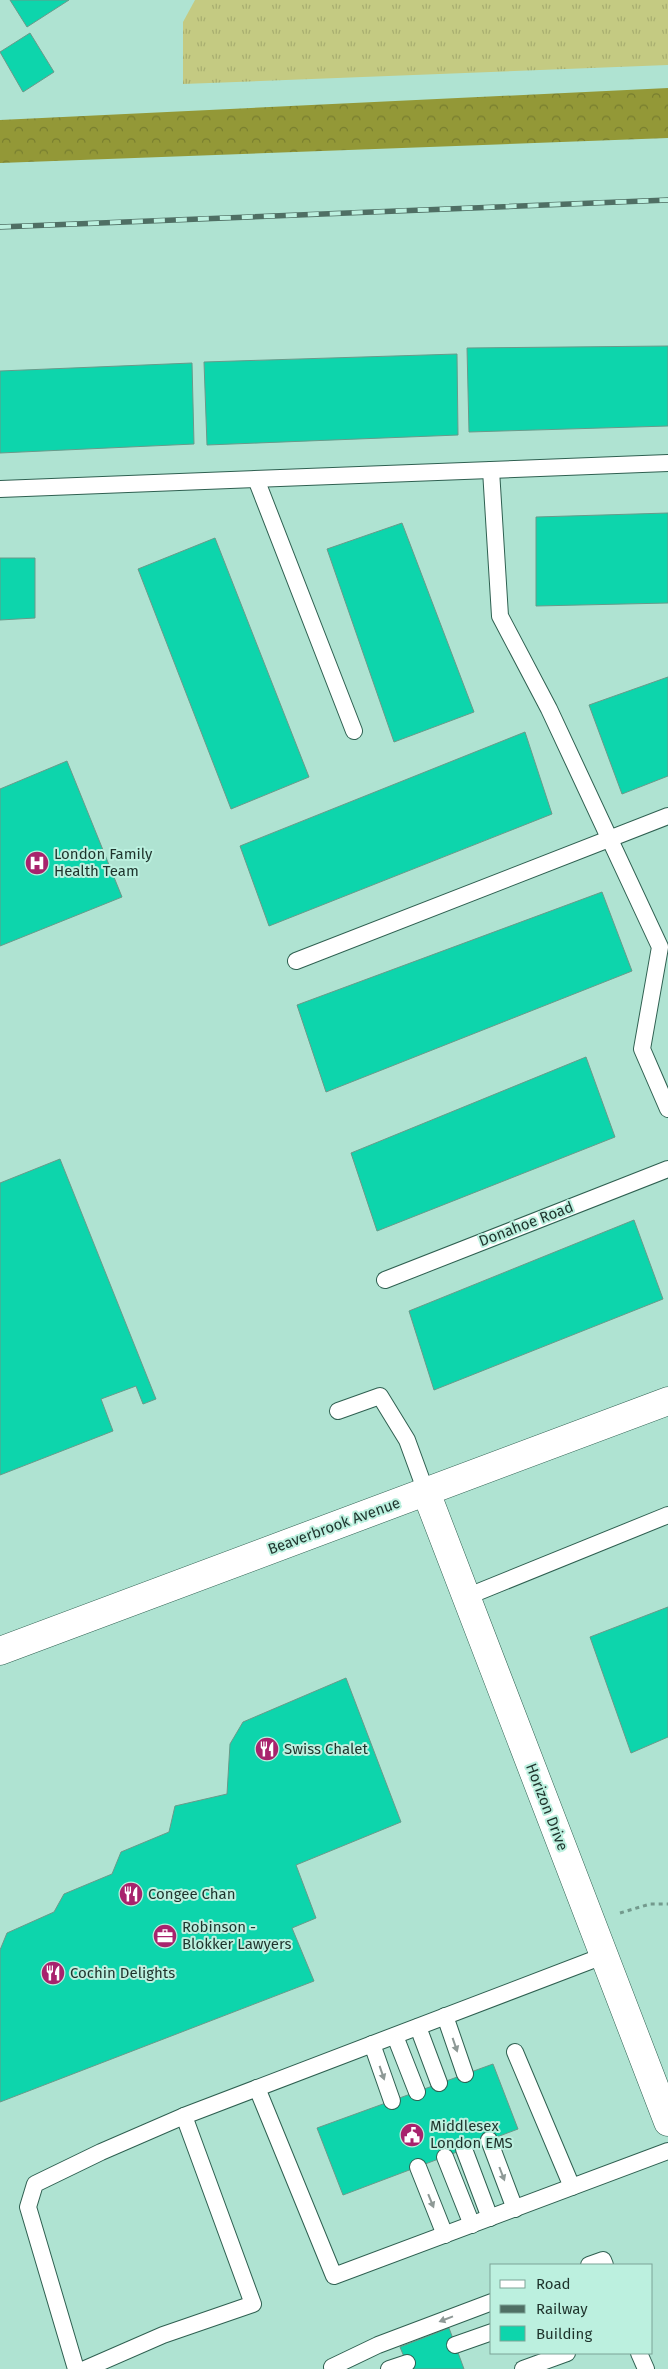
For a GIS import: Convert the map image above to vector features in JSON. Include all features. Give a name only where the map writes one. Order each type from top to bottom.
[{"type":"street","name":"Beaverbrook Avenue","points":[[0,1651],[668,1401]]},
{"type":"street","name":"Horizon Drive","points":[[426,1492],[668,2122]]},
{"type":"lane","points":[[0,489],[668,463]]},
{"type":"lane","points":[[491,470],[500,616],[549,709],[660,947],[642,1049],[668,1109]]},
{"type":"lane","points":[[256,479],[354,731]]},
{"type":"lane","points":[[296,961],[668,816]]},
{"type":"lane","name":"Donahoe Road","points":[[385,1280],[668,1169]]},
{"type":"lane","points":[[338,1411],[380,1396],[406,1440],[426,1492]]},
{"type":"lane","points":[[466,1597],[668,1516]]},
{"type":"lane","points":[[76,2369],[28,2207],[35,2184],[101,2152],[184,2116],[603,1956]]},
{"type":"lane","points":[[445,2016],[465,2074]]},
{"type":"lane","points":[[418,2027],[439,2083]]},
{"type":"lane","points":[[394,2036],[417,2092]]},
{"type":"lane","points":[[372,2044],[392,2101]]},
{"type":"lane","points":[[516,2052],[572,2187]]},
{"type":"lane","points":[[258,2088],[334,2276],[668,2151]]},
{"type":"lane","points":[[85,2369],[163,2335],[253,2304],[184,2116]]},
{"type":"lane","points":[[488,2140],[515,2209]]},
{"type":"lane","points":[[464,2149],[490,2218]]},
{"type":"lane","points":[[445,2157],[472,2225]]},
{"type":"lane","points":[[418,2167],[445,2235]]},
{"type":"lane","points":[[333,2369],[332,2367],[378,2345],[490,2303]]},
{"type":"lane","points":[[455,2344],[490,2333]]},
{"type":"lane","points":[[523,2369],[564,2354]]},
{"type":"lane","points":[[639,2354],[646,2369]]},
{"type":"lane","points":[[389,2369],[406,2363]]},
{"type":"path","points":[[591,1923],[635,1907],[650,1904],[668,1904]]},
{"type":"green space","points":[[195,0],[668,0],[668,65],[183,84],[183,22]]},
{"type":"green space","points":[[668,88],[668,138],[0,163],[0,120]]},
{"type":"building","points":[[10,0],[69,0],[27,27]]},
{"type":"building","points":[[30,33],[54,72],[23,92],[0,52]]},
{"type":"building","points":[[668,346],[668,426],[469,432],[467,348]]},
{"type":"building","points":[[457,354],[458,435],[207,445],[204,362]]},
{"type":"building","points":[[192,363],[194,444],[0,453],[0,371]]},
{"type":"building","points":[[668,513],[668,603],[536,606],[536,517]]},
{"type":"building","points":[[402,523],[474,712],[394,742],[327,549]]},
{"type":"building","points":[[215,538],[309,777],[231,809],[138,569]]},
{"type":"building","points":[[0,558],[35,558],[35,618],[0,620]]},
{"type":"building","points":[[668,677],[668,776],[622,794],[589,705]]},
{"type":"building","points":[[525,732],[552,814],[269,926],[240,846]]},
{"type":"building","points":[[67,761],[122,897],[0,946],[0,789]]},
{"type":"building","points":[[602,892],[632,971],[326,1092],[297,1005]]},
{"type":"building","points":[[586,1057],[615,1137],[377,1231],[351,1153]]},
{"type":"building","points":[[60,1159],[156,1399],[143,1404],[136,1386],[101,1399],[113,1431],[0,1475],[0,1183]]},
{"type":"building","points":[[634,1220],[663,1299],[434,1390],[409,1311]]},
{"type":"building","points":[[668,1607],[668,1737],[631,1753],[590,1637]]},
{"type":"building","points":[[346,1678],[401,1822],[296,1865],[316,1918],[292,1928],[314,1981],[0,2102],[0,1950],[7,1933],[54,1912],[64,1894],[112,1874],[121,1852],[169,1832],[175,1806],[227,1794],[230,1744],[243,1722]]},
{"type":"building","name":"Middlesex London EMS","points":[[493,2064],[518,2129],[343,2195],[317,2128]]},
{"type":"building","points":[[449,2328],[464,2369],[409,2369],[400,2347]]},
{"type":"railway","points":[[0,227],[668,200]]},
{"type":"place","name":"London Family Health Team","points":[[37,863]]},
{"type":"place","name":"Swiss Chalet","points":[[267,1749]]},
{"type":"place","name":"Congee Chan","points":[[131,1894]]},
{"type":"place","name":"Robinson - Blokker Lawyers","points":[[165,1936]]},
{"type":"place","name":"Cochin Delights","points":[[53,1973]]},
{"type":"place","name":"Middlesex London EMS","points":[[412,2135]]}]
